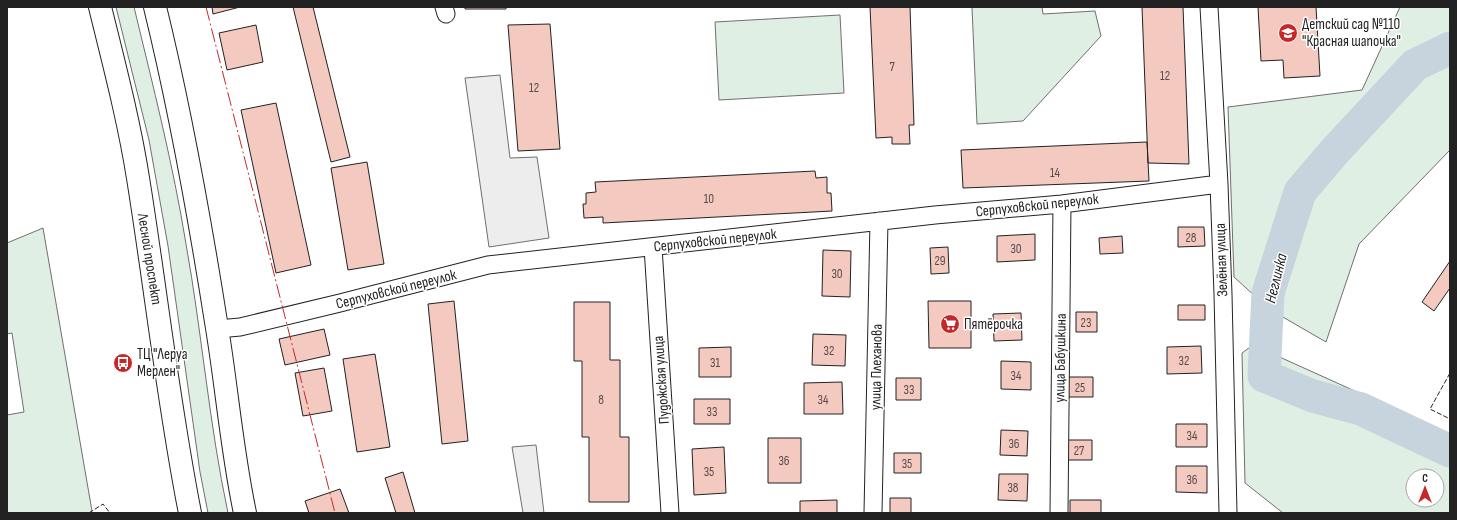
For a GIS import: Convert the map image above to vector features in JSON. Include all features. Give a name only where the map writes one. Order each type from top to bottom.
[{"type":"main road","name":"Лесной проспект","points":[[100,7],[118,80],[138,177],[190,513]]},
{"type":"main road","points":[[156,7],[184,135],[218,329],[230,422],[245,513]]},
{"type":"street","name":"Зелёная улица","points":[[1209,7],[1219,184],[1228,513]]},
{"type":"street","name":"Серпуховской переулок","points":[[218,329],[240,327],[279,318],[488,265],[879,221],[1062,204],[1219,184]]},
{"type":"street","name":"улица Бабушкина","points":[[1059,513],[1062,204]]},
{"type":"street","name":"улица Плеханова","points":[[873,513],[879,221]]},
{"type":"street","name":"Пудожская улица","points":[[652,247],[670,513]]},
{"type":"green space","points":[[116,7],[134,7],[169,155],[192,277],[221,480],[228,513],[208,513],[200,472],[168,246],[149,140]]},
{"type":"green space","points":[[972,7],[1042,7],[1043,14],[1095,11],[1101,36],[1023,121],[977,124]]},
{"type":"green space","points":[[1400,7],[1450,7],[1450,150],[1359,244],[1326,342],[1269,309],[1234,277],[1228,107],[1362,90]]},
{"type":"green space","points":[[840,15],[844,93],[719,100],[715,22]]},
{"type":"green space","points":[[43,228],[92,511],[89,513],[7,513],[7,415],[24,412],[12,333],[7,334],[7,243]]},
{"type":"green space","points":[[1253,345],[1450,434],[1450,513],[1283,513],[1245,483],[1242,353]]},
{"type":"shaded area","points":[[500,75],[510,158],[537,157],[549,238],[489,247],[465,78]]},
{"type":"shaded area","points":[[536,445],[544,513],[523,513],[512,447]]},
{"type":"building","points":[[212,7],[240,7],[213,14]]},
{"type":"building","points":[[293,7],[313,7],[350,157],[331,162]]},
{"type":"building","points":[[465,7],[506,7],[506,9],[465,9]]},
{"type":"building","points":[[870,7],[910,7],[914,125],[909,125],[910,144],[892,144],[892,137],[876,138]]},
{"type":"building","points":[[1142,7],[1183,7],[1189,164],[1148,163]]},
{"type":"building","name":"Детский сад №110 \"Красная шапочка\"","points":[[1258,7],[1316,7],[1320,76],[1284,78],[1283,60],[1261,61]]},
{"type":"building","points":[[550,24],[560,149],[518,151],[508,25]]},
{"type":"building","points":[[256,25],[263,62],[227,70],[219,33]]},
{"type":"building","points":[[276,103],[311,265],[276,273],[241,110]]},
{"type":"building","points":[[1147,142],[1149,181],[963,188],[961,150]]},
{"type":"building","points":[[367,162],[384,264],[348,270],[331,168]]},
{"type":"building","points":[[815,171],[816,178],[827,177],[827,193],[831,193],[832,211],[603,223],[603,217],[584,218],[583,204],[586,204],[586,193],[596,192],[595,182]]},
{"type":"building","points":[[1178,227],[1204,227],[1205,246],[1178,247]]},
{"type":"building","points":[[1035,234],[1035,260],[997,262],[997,236]]},
{"type":"building","points":[[1122,236],[1123,253],[1100,254],[1099,238]]},
{"type":"building","points":[[948,247],[949,273],[931,274],[930,248]]},
{"type":"building","points":[[823,250],[851,251],[850,297],[822,296]]},
{"type":"building","points":[[1450,261],[1450,288],[1434,311],[1422,302]]},
{"type":"building","points":[[454,301],[468,441],[442,444],[428,304]]},
{"type":"building","name":"Пятёрочка","points":[[928,301],[971,301],[971,348],[929,348]]},
{"type":"building","points":[[574,302],[610,302],[610,360],[620,360],[620,437],[629,437],[629,502],[589,502],[589,437],[582,437],[582,361],[574,361]]},
{"type":"building","points":[[1178,305],[1205,305],[1205,320],[1178,320]]},
{"type":"building","points":[[1076,312],[1097,312],[1097,332],[1076,332]]},
{"type":"building","points":[[1021,313],[1022,340],[994,341],[993,314]]},
{"type":"building","points":[[324,329],[330,355],[285,365],[279,339]]},
{"type":"building","points":[[813,334],[846,335],[845,366],[812,365]]},
{"type":"building","points":[[1201,346],[1202,373],[1167,374],[1167,347]]},
{"type":"building","points":[[731,347],[731,377],[699,377],[699,348]]},
{"type":"building","points":[[375,354],[390,447],[357,452],[343,359]]},
{"type":"building","points":[[1001,361],[1031,362],[1031,390],[1001,389]]},
{"type":"building","points":[[324,368],[332,411],[303,416],[295,373]]},
{"type":"building","points":[[1068,377],[1093,377],[1093,397],[1068,397]]},
{"type":"building","points":[[896,378],[921,378],[921,400],[896,400]]},
{"type":"building","points":[[842,382],[843,414],[804,414],[804,383]]},
{"type":"building","points":[[694,399],[730,399],[730,424],[694,424]]},
{"type":"building","points":[[1176,424],[1207,424],[1207,447],[1176,447]]},
{"type":"building","points":[[1001,430],[1028,431],[1027,456],[1000,455]]},
{"type":"building","points":[[768,438],[801,438],[801,483],[768,483]]},
{"type":"building","points":[[1067,440],[1092,440],[1092,460],[1067,460]]},
{"type":"building","points":[[724,447],[726,493],[694,495],[692,449]]},
{"type":"building","points":[[894,453],[921,453],[921,473],[894,473]]},
{"type":"building","points":[[1176,466],[1207,466],[1207,493],[1176,492]]},
{"type":"building","points":[[403,472],[415,513],[396,513],[385,478]]},
{"type":"building","points":[[999,474],[1028,474],[1027,501],[998,500]]},
{"type":"building","points":[[340,489],[349,513],[309,513],[305,501]]},
{"type":"building","points":[[890,498],[911,498],[911,513],[890,513]]},
{"type":"building","points":[[837,500],[837,513],[800,513],[800,501]]},
{"type":"building","points":[[1070,500],[1101,500],[1101,513],[1070,513]]},
{"type":"waterway","name":"Неглинка","points":[[1450,48],[1415,65],[1334,152],[1300,192],[1268,293],[1264,376],[1313,396],[1361,409],[1450,451]]},
{"type":"fence","points":[[1450,373],[1430,409],[1450,419]]},
{"type":"fence","points":[[89,513],[103,504],[110,513]]},
{"type":"power","points":[[206,7],[335,513]]},
{"type":"place","name":"Детский сад №110 \"Красная шапочка\"","points":[[1288,33]]},
{"type":"place","name":"Пятёрочка","points":[[950,324]]},
{"type":"place","name":"ТЦ \"Леруа Мерлен\"","points":[[123,363]]}]
